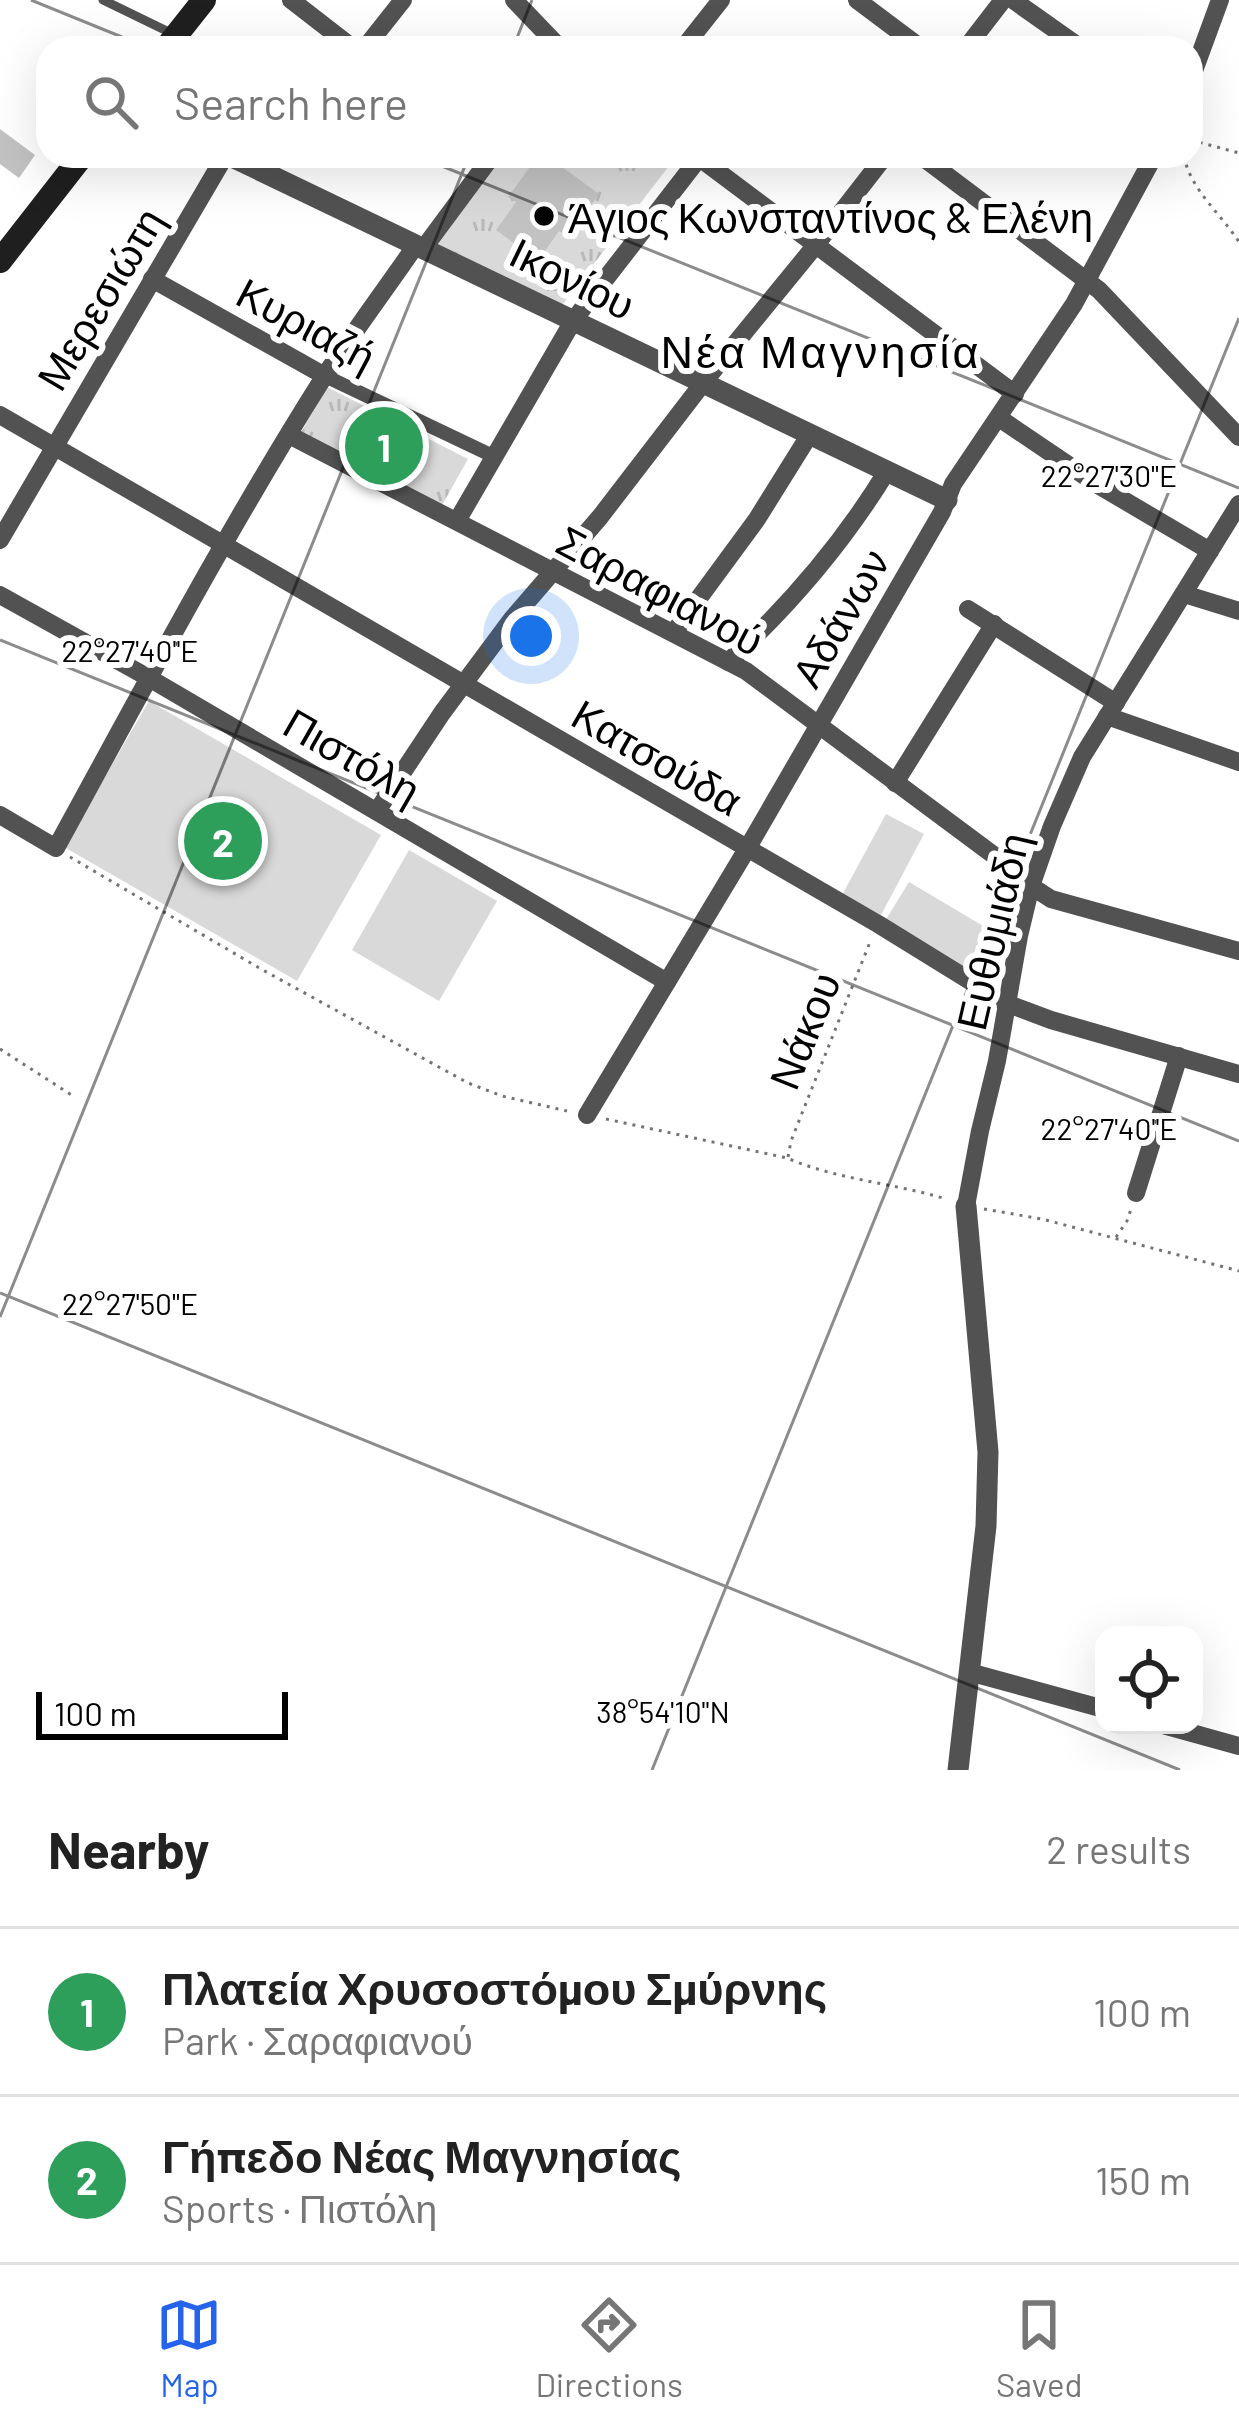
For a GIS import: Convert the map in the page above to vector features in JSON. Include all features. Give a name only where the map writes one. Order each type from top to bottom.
[{"type":"main road","points":[[176,36],[204,0]]},
{"type":"main road","points":[[0,262],[73,168]]},
{"type":"street","points":[[291,0],[337,36]]},
{"type":"street","points":[[374,36],[403,0]]},
{"type":"street","points":[[514,0],[548,36]]},
{"type":"street","points":[[692,36],[721,0]]},
{"type":"street","points":[[857,0],[905,36]]},
{"type":"street","points":[[975,36],[1003,0]]},
{"type":"street","points":[[1013,0],[1065,36]]},
{"type":"street","points":[[1203,46],[1220,0]]},
{"type":"street","name":"Μερεσιώτη","points":[[0,540],[221,168]]},
{"type":"street","name":"Ικονίου","points":[[253,168],[947,500]]},
{"type":"street","points":[[0,814],[56,848],[223,546],[325,376],[481,168]]},
{"type":"street","points":[[457,521],[573,321],[690,168]]},
{"type":"street","points":[[712,168],[1015,394]]},
{"type":"street","points":[[377,812],[462,684],[876,168]]},
{"type":"street","points":[[937,168],[1088,280],[1239,437]]},
{"type":"street","name":"Αδάνων","points":[[587,1115],[747,849],[953,484],[1088,280],[1148,168]]},
{"type":"street","name":"Κυριαζή","points":[[152,279],[325,376],[495,457]]},
{"type":"street","name":"Κατσούδα","points":[[0,415],[878,924],[1006,1003],[1239,1074]]},
{"type":"street","points":[[999,418],[1210,551]]},
{"type":"street","points":[[674,632],[757,519],[810,434]]},
{"type":"street","name":"Σαραφιανού","points":[[289,435],[674,632],[760,681],[1051,899],[1239,951]]},
{"type":"street","points":[[728,662],[821,566],[886,471]]},
{"type":"street","name":"Ευθυμιάδη","points":[[967,1206],[1030,886],[1052,826],[1082,757],[1239,504]]},
{"type":"street","points":[[1184,594],[1239,611]]},
{"type":"street","name":"Πιστόλη","points":[[0,595],[667,982]]},
{"type":"street","points":[[968,609],[1112,710],[1239,762]]},
{"type":"street","points":[[895,783],[994,624]]},
{"type":"street","points":[[1136,1193],[1179,1056]]},
{"type":"street","points":[[958,1770],[986,1526],[988,1452],[967,1206]]},
{"type":"street","points":[[969,1672],[1095,1707]]},
{"type":"street","points":[[1196,1734],[1239,1746]]},
{"type":"lane","points":[[103,0],[161,36]]},
{"type":"path","points":[[1203,143],[1239,153]]},
{"type":"path","points":[[1187,168],[1239,242]]},
{"type":"path","points":[[56,848],[261,969],[468,1083],[502,1096],[788,1158],[810,1168],[1042,1219],[1239,1271]]},
{"type":"path","name":"Νάκου","points":[[788,1158],[878,924]]},
{"type":"path","points":[[0,1049],[73,1096]]},
{"type":"path","points":[[1115,1239],[1136,1193]]},
{"type":"green space","points":[[492,168],[667,168],[560,308],[433,245]]},
{"type":"green space","points":[[327,387],[468,459],[441,507],[300,434]]},
{"type":"green space","points":[[149,701],[381,835],[297,981],[64,847]]},
{"type":"green space","points":[[886,814],[924,834],[880,917],[841,897]]},
{"type":"green space","points":[[409,850],[497,901],[439,1001],[352,950]]},
{"type":"green space","points":[[909,882],[990,930],[966,970],[885,921]]},
{"type":"building","points":[[0,129],[35,155],[19,178],[0,164]]},
{"type":"building","name":"Άγιος Κωνσταντίνος & Ελένη","points":[[529,168],[563,168],[599,194],[568,237],[559,231],[538,261],[496,230],[516,202],[508,197]]},
{"type":"place","name":"Άγιος Κωνσταντίνος & Ελένη","points":[[544,216]]},
{"type":"place","name":"Πλατεία Χρυσοστόμου Σμύρνης","points":[[384,446]]},
{"type":"place","name":"Γήπεδο Νέας Μαγνησίας","points":[[223,841]]},
{"type":"district","name":"Νέα Μαγνησία","points":[[821,350]]}]
